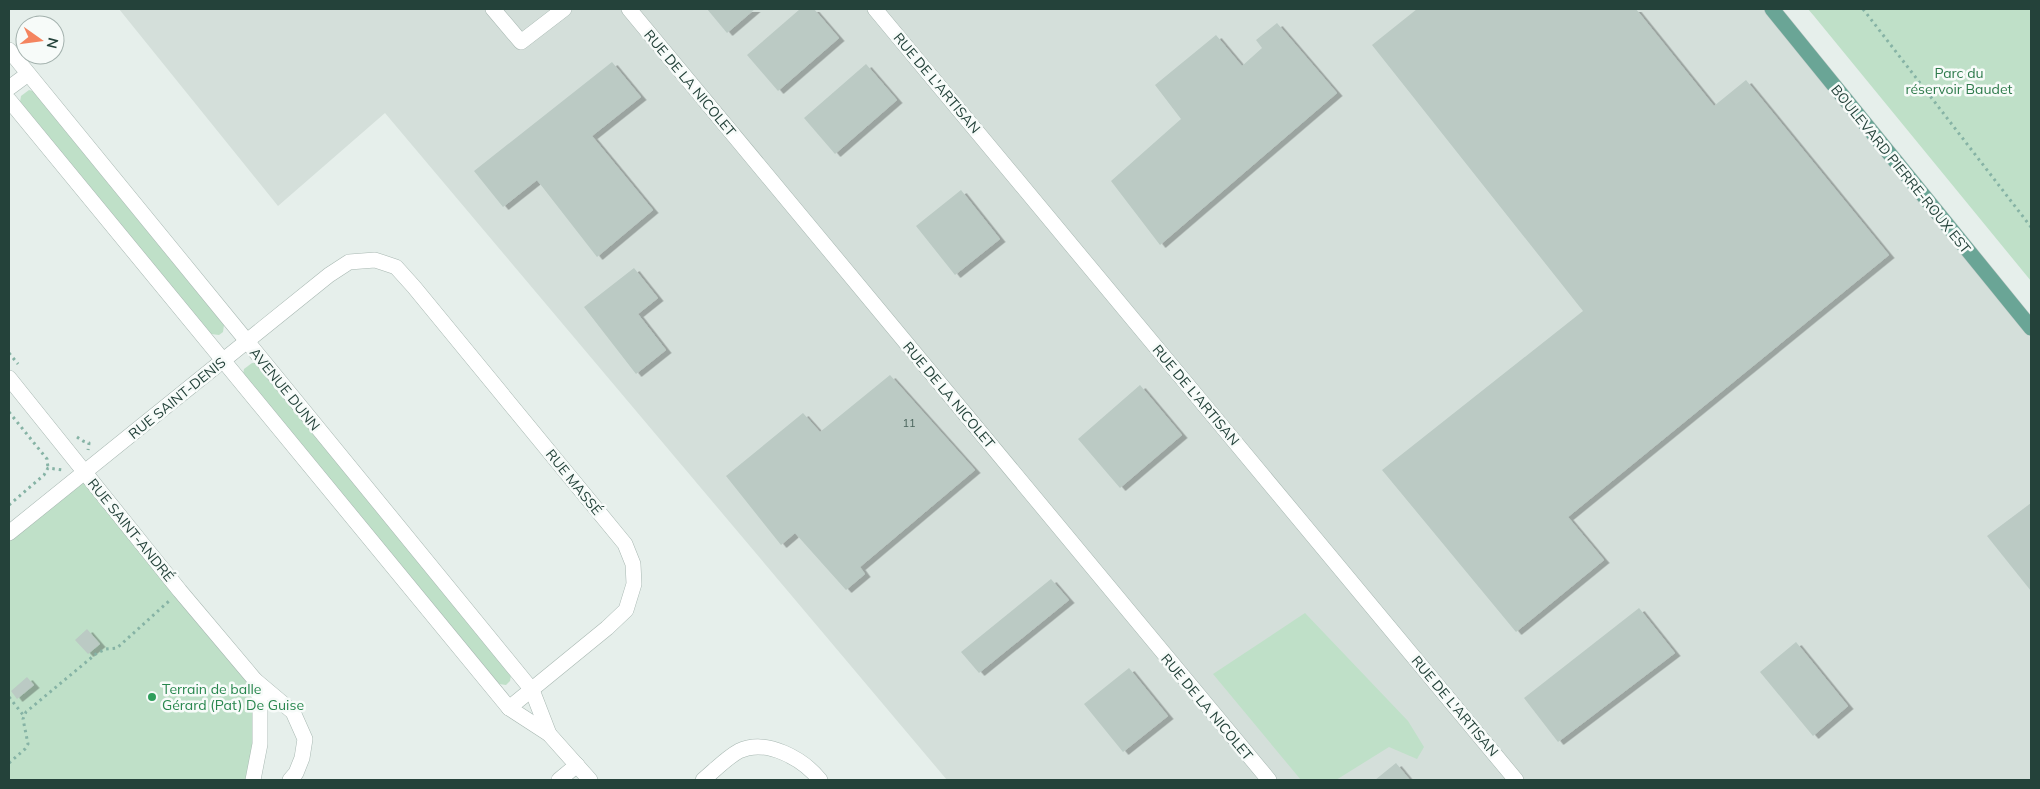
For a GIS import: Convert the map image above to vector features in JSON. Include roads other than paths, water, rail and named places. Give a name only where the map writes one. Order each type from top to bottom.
[{"type":"main road","name":"BOULEVARD PIERRE-ROUX EST","points":[[1772,9],[2031,328]]},
{"type":"street","points":[[494,9],[521,42],[564,9]]},
{"type":"street","name":"RUE DE LA NICOLET","points":[[629,9],[1269,780]]},
{"type":"street","name":"RUE DE L'ARTISAN","points":[[875,9],[1516,780]]},
{"type":"street","name":"AVENUE DUNN","points":[[9,50],[532,690],[549,734]]},
{"type":"street","points":[[9,88],[28,74]]},
{"type":"street","name":"AVENUE DUNN","points":[[9,100],[509,708],[549,734],[590,780]]},
{"type":"street","name":"RUE SAINT-DENIS","points":[[9,533],[329,275],[350,262],[375,260]]},
{"type":"street","name":"RUE MASSÉ","points":[[375,260],[396,268],[414,287],[625,544],[634,564],[634,584],[626,610],[607,628],[509,708]]},
{"type":"street","name":"RUE SAINT-ANDRÉ","points":[[9,378],[180,591],[255,680],[293,712],[305,739],[302,758],[296,773],[290,780]]},
{"type":"street","name":"RUE SAINT-ANDRÉ","points":[[253,780],[260,744],[260,701],[255,680]]},
{"type":"street","points":[[702,780],[737,752],[761,747],[789,754],[811,769],[820,780]]},
{"type":"street","points":[[559,780],[577,765]]},
{"type":"place","name":"Terrain de balle Gérard (Pat) De Guise","points":[[152,697]]},
{"type":"park label","name":"Parc du réservoir Baudet","points":[[1959,82]]}]
